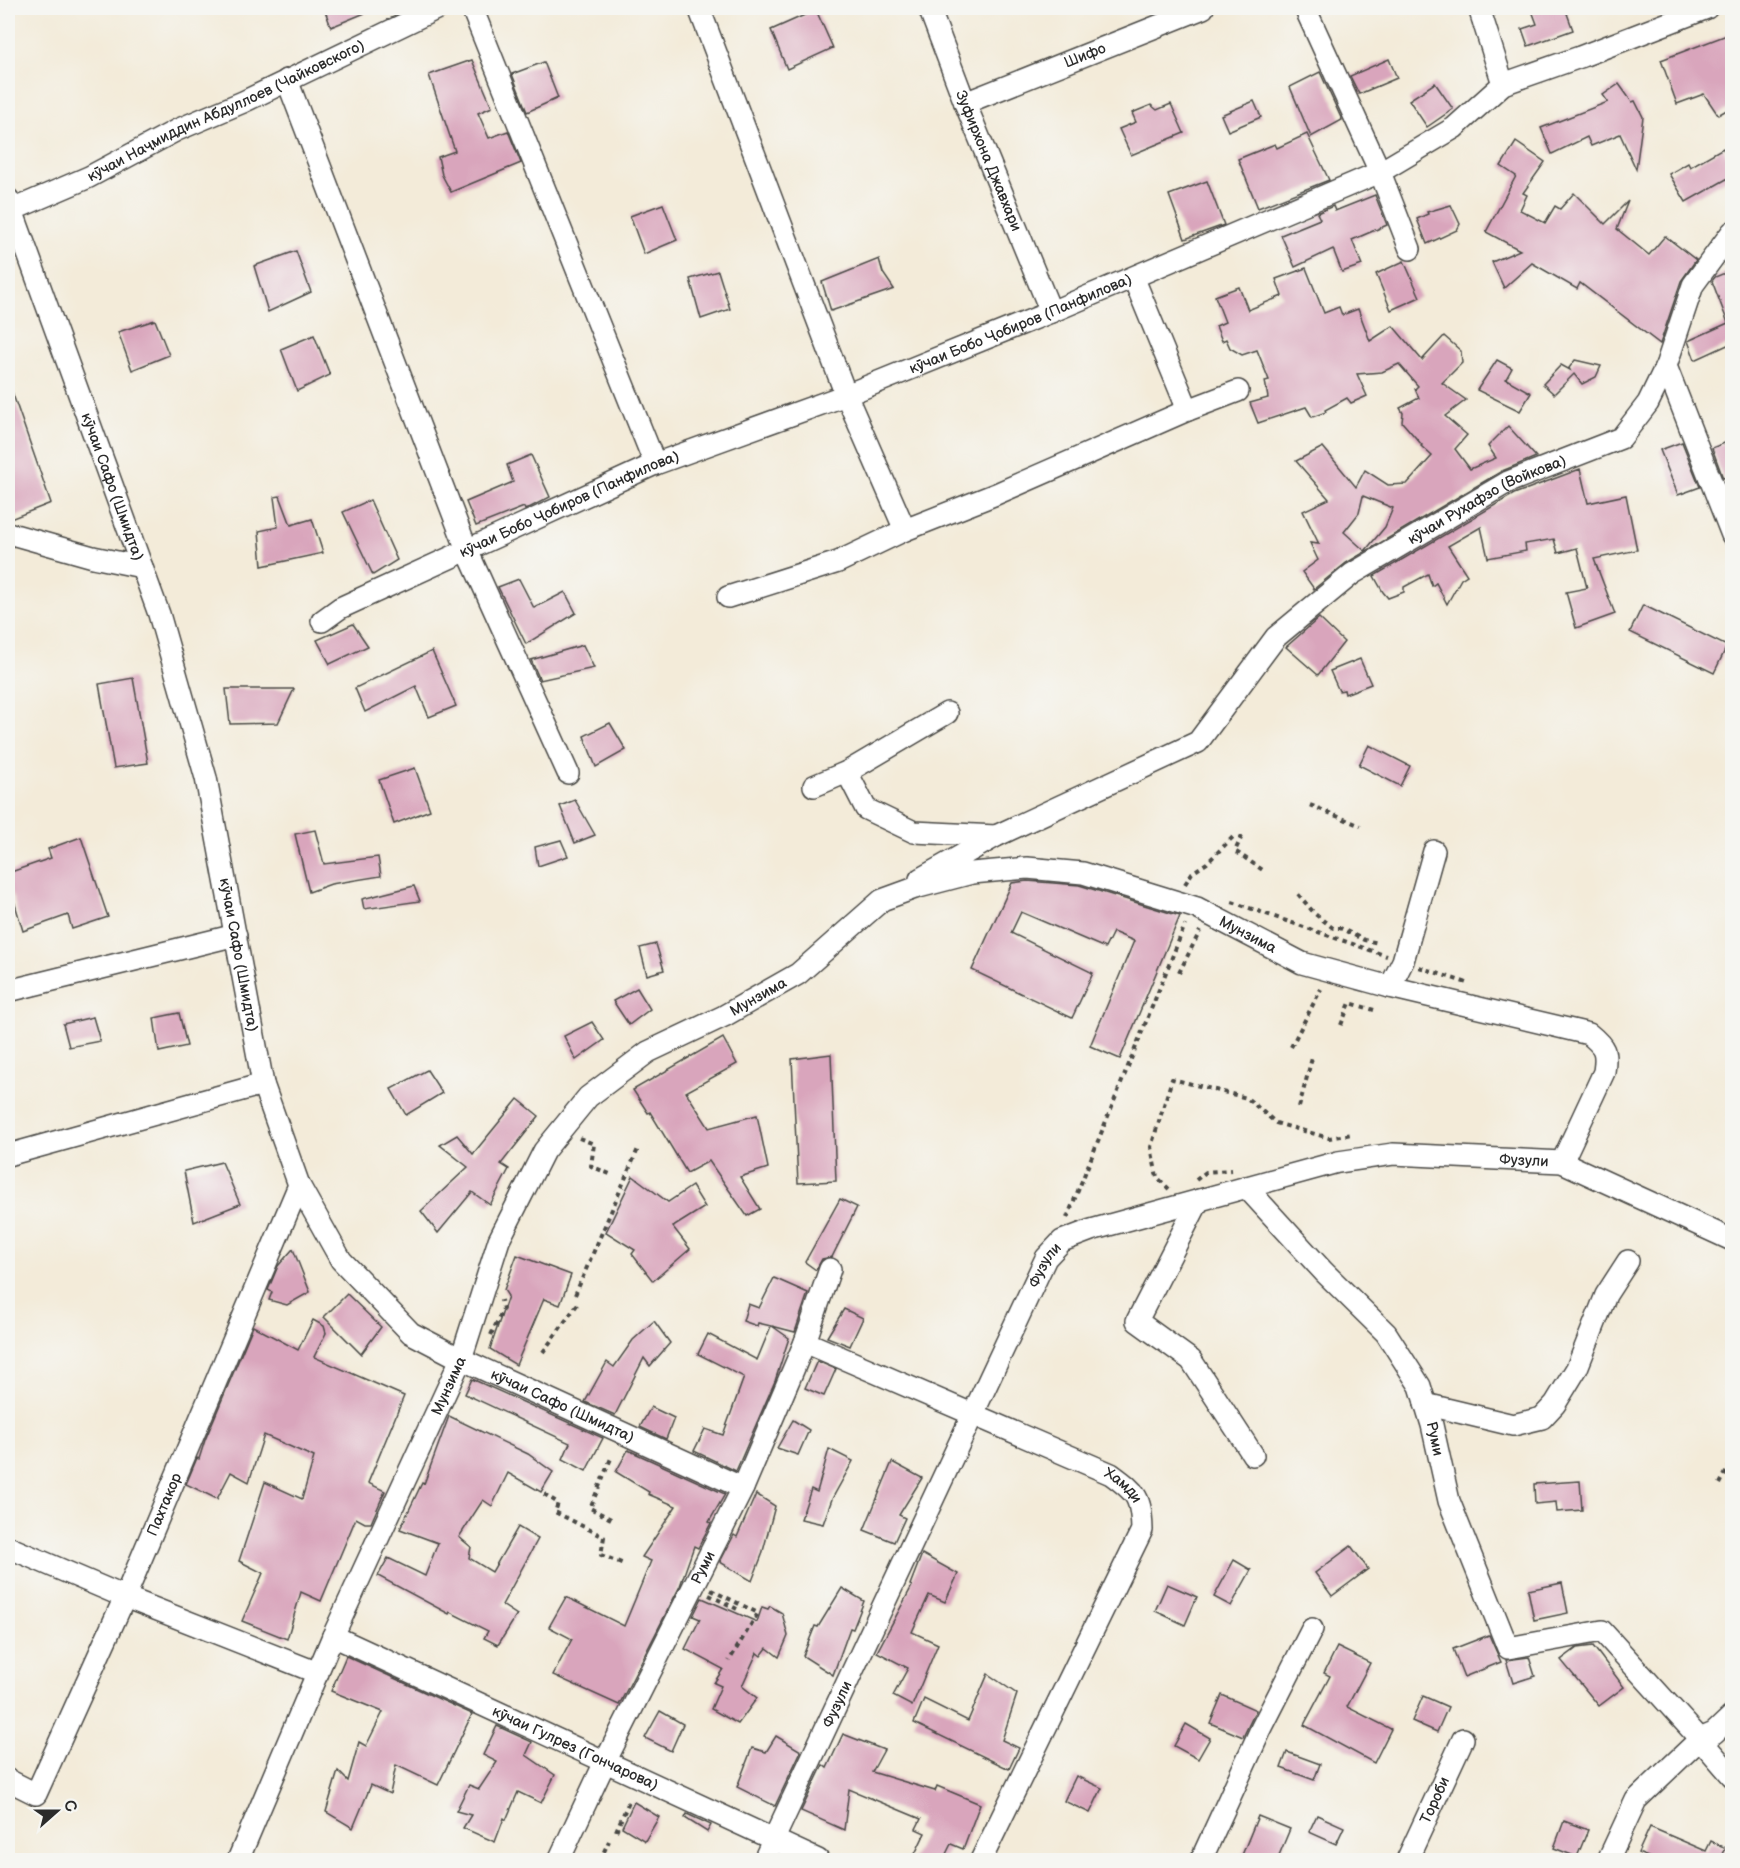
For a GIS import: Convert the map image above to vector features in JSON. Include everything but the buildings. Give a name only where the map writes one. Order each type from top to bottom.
[{"type":"street","name":"кӯчаи Наҷмиддин Абдуллоев (Чайковского)","points":[[10,205],[89,177],[177,130],[438,8]]},
{"type":"street","points":[[472,8],[655,464]]},
{"type":"street","points":[[699,8],[846,395],[904,530]]},
{"type":"street","name":"Зуфирхона Джавхари","points":[[929,8],[965,103],[1052,312]]},
{"type":"street","name":"Шифо","points":[[965,103],[1203,8]]},
{"type":"street","points":[[1305,8],[1380,172],[1410,249]]},
{"type":"street","points":[[1479,8],[1503,84]]},
{"type":"street","name":"кӯчаи Бобо Ҷобиров (Панфилова)","points":[[322,621],[340,608],[655,464],[846,395],[1134,279],[1380,172],[1454,128],[1503,84],[1707,8]]},
{"type":"street","points":[[287,80],[467,550],[568,773]]},
{"type":"street","name":"кӯчаи Сафо (Шмидта)","points":[[10,205],[159,614],[206,778],[263,1084],[299,1185],[341,1260],[411,1333],[461,1359],[742,1488]]},
{"type":"street","name":"кӯчаи Руҳафзо (Войкова)","points":[[996,836],[1198,742],[1276,637],[1352,574],[1508,482],[1621,438],[1648,403],[1666,366],[1693,285],[1732,232]]},
{"type":"street","points":[[1134,279],[1188,410]]},
{"type":"street","points":[[1666,366],[1732,535]]},
{"type":"street","points":[[728,597],[838,562],[904,530],[996,494],[1188,410],[1238,391]]},
{"type":"street","points":[[8,533],[142,567]]},
{"type":"street","points":[[814,786],[847,772],[947,713]]},
{"type":"street","points":[[847,772],[866,809],[914,832],[996,836]]},
{"type":"street","points":[[882,900],[996,836]]},
{"type":"street","points":[[1390,987],[1402,961],[1434,851]]},
{"type":"street","name":"Мунзима","points":[[238,1860],[333,1636],[461,1359],[499,1240],[544,1151],[588,1097],[648,1052],[724,1016],[798,974],[882,900],[972,873],[1027,868],[1083,873],[1197,908],[1302,963],[1390,987],[1588,1034],[1603,1045],[1606,1057],[1604,1072],[1562,1162]]},
{"type":"street","points":[[8,991],[236,935]]},
{"type":"street","points":[[8,1155],[263,1084]]},
{"type":"street","name":"Фузули","points":[[764,1860],[1046,1258],[1062,1241],[1195,1192],[1246,1187],[1338,1162],[1393,1154],[1562,1162],[1732,1240]]},
{"type":"street","name":"Пахтакор","points":[[8,1780],[36,1794],[125,1597],[299,1185]]},
{"type":"street","name":"Руми","points":[[1246,1187],[1324,1272],[1386,1333],[1420,1386],[1432,1425],[1449,1501],[1508,1648],[1602,1631],[1700,1739]]},
{"type":"street","points":[[1195,1192],[1137,1321],[1191,1360],[1253,1455]]},
{"type":"street","points":[[1425,1404],[1513,1425],[1542,1418],[1555,1404],[1577,1368],[1606,1295],[1628,1261]]},
{"type":"street","name":"Руми","points":[[560,1860],[605,1761],[742,1488],[805,1342],[830,1269]]},
{"type":"street","name":"Хамди","points":[[805,1342],[1111,1474],[1132,1489],[1142,1507],[1142,1530],[981,1860]]},
{"type":"street","points":[[8,1547],[125,1597],[318,1673]]},
{"type":"street","points":[[1201,1860],[1261,1729],[1312,1629]]},
{"type":"street","name":"кӯчаи Гулрез (Гончарова)","points":[[333,1636],[818,1860]]},
{"type":"street","points":[[1608,1860],[1636,1800],[1700,1739],[1714,1733],[1732,1716]]},
{"type":"street","name":"Тороби","points":[[1407,1860],[1463,1739]]},
{"type":"street","points":[[1700,1739],[1732,1776]]},
{"type":"path","points":[[1310,805],[1361,826]]},
{"type":"path","points":[[1242,836],[1235,851],[1264,871]]},
{"type":"path","points":[[1195,890],[1184,886],[1192,873],[1207,863],[1233,837]]},
{"type":"path","points":[[1298,894],[1315,914],[1333,928],[1341,928],[1364,940],[1379,943]]},
{"type":"path","points":[[1227,901],[1467,983]]},
{"type":"path","points":[[1065,1221],[1187,921]]},
{"type":"path","points":[[1179,973],[1200,931]]},
{"type":"path","points":[[1291,1047],[1321,989]]},
{"type":"path","points":[[1341,1025],[1350,1003],[1374,1010]]},
{"type":"path","points":[[1299,1107],[1312,1058]]},
{"type":"path","points":[[1176,1195],[1157,1178],[1150,1147],[1172,1079],[1247,1098],[1276,1124],[1329,1138],[1352,1134]]},
{"type":"path","points":[[577,1129],[576,1137],[594,1144],[591,1166],[612,1175]]},
{"type":"path","points":[[575,1295],[638,1149]]},
{"type":"path","points":[[1195,1192],[1206,1172],[1234,1169]]},
{"type":"path","points":[[543,1352],[579,1302]]},
{"type":"path","points":[[610,1519],[590,1508],[612,1456]]},
{"type":"path","points":[[1720,1484],[1732,1461]]},
{"type":"path","points":[[544,1494],[558,1503],[555,1512],[604,1538],[601,1555],[624,1564]]},
{"type":"path","points":[[711,1590],[758,1612],[729,1661]]},
{"type":"path","points":[[700,1591],[737,1609]]},
{"type":"path","points":[[616,1831],[630,1798]]},
{"type":"path","points":[[600,1860],[609,1841]]}]
